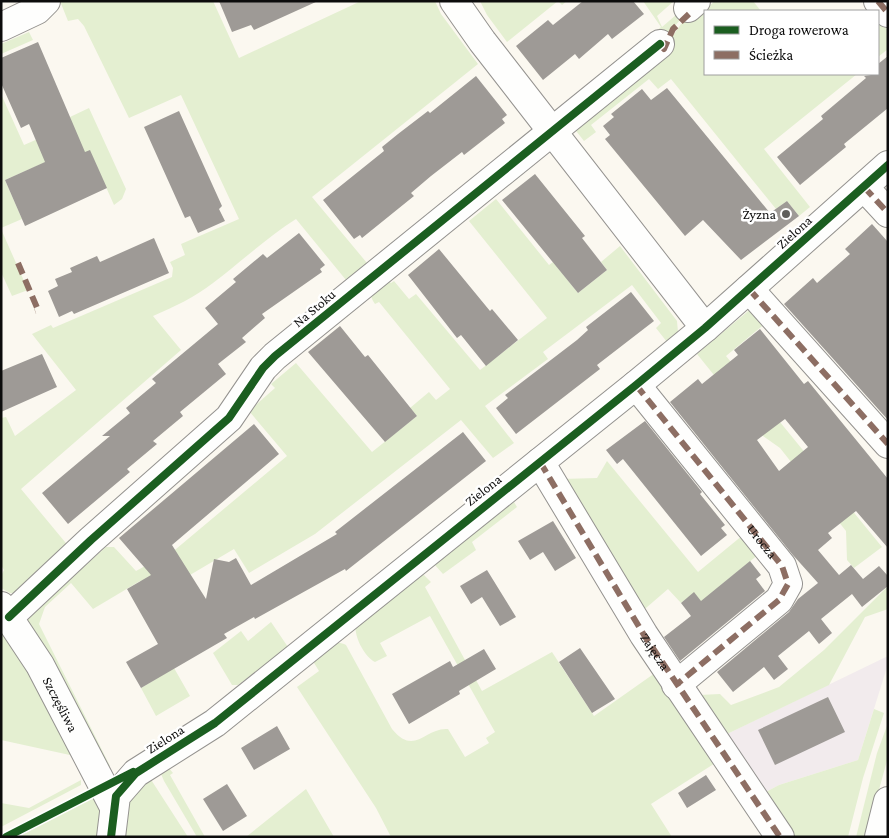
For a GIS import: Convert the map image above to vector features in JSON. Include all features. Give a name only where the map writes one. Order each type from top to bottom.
[{"type":"street","points":[[1,27],[38,10],[46,1]]},
{"type":"street","points":[[454,1],[482,41],[705,328]]},
{"type":"street","points":[[878,1],[888,13]]},
{"type":"street","name":"Na Stoku","points":[[5,611],[91,540],[229,418],[263,368],[275,356],[660,44]]},
{"type":"street","name":"Zielona","points":[[111,837],[116,796],[136,773],[215,722],[636,385],[705,328],[888,165]]},
{"type":"street","points":[[864,187],[888,214]]},
{"type":"street","points":[[749,289],[888,444]]},
{"type":"street","name":"Urocza","points":[[636,385],[782,566],[788,584],[779,600],[676,685]]},
{"type":"street","name":"Zajęcza","points":[[540,462],[644,635],[676,685],[758,801],[780,837]]},
{"type":"street","name":"Szczęśliwa","points":[[5,611],[40,665],[114,807]]},
{"type":"street","points":[[879,837],[888,800]]},
{"type":"shaded area","points":[[888,656],[888,664],[858,760],[779,785],[764,793],[725,735]]},
{"type":"green space","points":[[60,1],[213,1],[239,58],[361,1],[435,1],[441,14],[478,64],[312,197],[367,263],[346,280],[296,219],[206,288],[153,316],[181,350],[21,489],[70,548],[18,593],[10,593],[1,588],[1,576],[4,570],[1,565],[1,418],[6,417],[15,436],[76,390],[32,334],[51,325],[53,328],[172,277],[173,268],[170,262],[185,255],[181,244],[239,219],[181,95],[129,118],[84,26],[78,19],[68,21]]},
{"type":"green space","points":[[480,1],[558,1],[507,42],[487,15]]},
{"type":"green space","points":[[558,1],[567,1],[562,5]]},
{"type":"green space","points":[[643,1],[674,1],[657,16],[662,27],[683,9],[687,14],[673,29],[664,47],[654,33],[661,27]]},
{"type":"green space","points":[[715,1],[753,1],[760,10],[704,10]]},
{"type":"green space","points":[[704,10],[704,75],[856,75],[764,149],[810,207],[799,216],[787,201],[776,209],[671,79],[658,89],[649,79],[591,125],[596,132],[584,141],[573,127],[670,40],[681,24],[693,14],[696,17]]},
{"type":"green space","points":[[879,19],[888,31],[888,49],[879,56]]},
{"type":"green space","points":[[29,32],[33,40],[1,54],[1,44]]},
{"type":"green space","points":[[1,94],[24,145],[72,124],[70,117],[89,108],[126,189],[122,199],[114,205],[90,151],[75,157],[71,151],[5,180],[22,219],[1,228]]},
{"type":"green space","points":[[496,199],[549,265],[553,262],[578,293],[607,270],[601,262],[620,246],[677,321],[678,332],[667,342],[656,328],[661,323],[632,285],[543,352],[548,359],[485,406],[514,443],[493,458],[461,420],[315,534],[249,573],[234,549],[190,575],[140,581],[93,609],[71,583],[45,607],[39,624],[110,766],[107,768],[27,622],[28,616],[106,547],[114,547],[136,571],[176,549],[287,456],[249,411],[275,388],[271,384],[296,363],[372,452],[417,416],[410,408],[429,392],[436,400],[450,389],[379,302],[375,304],[372,300],[372,289],[382,276],[391,283],[394,281],[409,299],[416,294],[480,370],[547,318],[469,221]]},
{"type":"green space","points":[[1,229],[28,290],[12,296],[1,272]]},
{"type":"green space","points":[[753,307],[767,322],[726,356],[882,547],[854,568],[847,560],[846,531],[780,448],[763,436],[697,354]]},
{"type":"green space","points":[[607,461],[698,572],[743,535],[759,554],[721,585],[718,622],[694,593],[681,603],[668,589],[639,614],[561,479],[597,478]]},
{"type":"green space","points":[[514,502],[517,507],[472,542],[476,550],[443,574],[434,564]]},
{"type":"green space","points":[[424,575],[431,582],[425,587],[482,691],[552,652],[594,716],[655,673],[720,760],[651,804],[672,837],[391,837],[376,808],[297,687],[319,671],[311,658],[332,644],[341,643],[346,645],[392,729],[400,737],[407,741],[414,741],[433,732],[448,729],[465,757],[489,743],[486,738],[495,732],[430,616],[380,643],[387,656],[375,662],[360,645],[356,633],[356,623],[419,576]]},
{"type":"green space","points":[[888,586],[888,609],[865,617],[829,685],[725,735],[764,793],[779,785],[858,760],[874,709],[884,713],[863,778],[848,837],[789,837],[690,683],[699,695],[720,694],[731,705],[779,687],[824,650]]},
{"type":"green space","points":[[1,619],[79,757],[1,740]]},
{"type":"green space","points":[[271,622],[288,647],[238,685],[232,685],[213,653],[241,631],[248,641]]},
{"type":"green space","points":[[174,668],[190,696],[156,716],[141,688]]},
{"type":"green space","points":[[888,723],[888,757],[866,837],[856,837],[877,753]]},
{"type":"green space","points":[[168,767],[173,773],[170,775],[205,837],[197,837],[164,781],[161,774]]},
{"type":"green space","points":[[148,775],[188,837],[121,837],[130,798]]},
{"type":"green space","points":[[81,780],[81,785],[1,827],[1,803],[29,808]]},
{"type":"green space","points":[[306,789],[334,837],[246,837]]},
{"type":"green space","points":[[97,794],[102,805],[102,837],[18,837]]},
{"type":"building","points":[[219,1],[318,1],[254,30],[251,25],[232,32]]},
{"type":"building","points":[[583,1],[633,1],[644,14],[612,39],[608,34],[579,59],[575,54],[543,80],[516,46],[548,20],[553,25]]},
{"type":"building","points":[[38,42],[85,152],[90,150],[107,188],[25,226],[5,180],[45,162],[29,124],[21,128],[1,83],[1,58]]},
{"type":"building","points":[[888,56],[888,108],[844,144],[846,147],[800,185],[777,157],[823,119],[821,116],[866,78],[864,76],[879,75],[879,63]]},
{"type":"building","points":[[476,76],[507,115],[502,119],[505,123],[464,155],[462,152],[431,176],[411,193],[414,196],[362,238],[360,235],[354,239],[323,200],[384,151],[382,147],[398,134],[428,111],[430,113]]},
{"type":"building","points":[[667,88],[770,213],[787,201],[799,216],[741,260],[703,220],[685,236],[605,139],[610,135],[603,126],[614,117],[611,114],[642,89],[651,100]]},
{"type":"building","points":[[179,111],[222,206],[219,209],[225,221],[198,233],[190,216],[185,218],[144,127]]},
{"type":"building","points":[[535,174],[585,236],[582,238],[607,270],[578,293],[502,200]]},
{"type":"building","points":[[872,224],[888,242],[888,420],[784,304],[813,278],[817,283],[850,254],[845,249]]},
{"type":"building","points":[[299,233],[325,265],[320,269],[322,272],[262,314],[265,318],[242,338],[246,342],[218,364],[226,374],[180,412],[183,416],[153,441],[157,444],[127,469],[130,472],[68,524],[42,493],[110,436],[102,436],[130,413],[126,408],[156,383],[152,379],[218,324],[205,308],[236,282],[233,279],[263,254],[267,258]]},
{"type":"building","points":[[154,238],[169,273],[74,314],[72,311],[59,317],[48,291],[58,286],[55,279],[72,272],[70,268],[97,256],[100,262]]},
{"type":"building","points":[[439,249],[490,311],[492,309],[518,340],[486,366],[461,335],[457,338],[408,275]]},
{"type":"building","points":[[631,292],[654,321],[597,365],[600,369],[516,434],[496,408],[508,398],[505,395],[577,340],[588,330],[586,327]]},
{"type":"building","points":[[340,326],[365,357],[368,355],[417,416],[385,442],[308,352]]},
{"type":"building","points":[[760,329],[804,384],[808,381],[888,479],[888,548],[856,511],[828,533],[832,538],[818,550],[839,575],[851,565],[863,579],[879,566],[888,576],[888,586],[862,607],[852,594],[821,619],[832,633],[819,644],[809,631],[778,656],[788,669],[774,680],[764,667],[733,692],[717,672],[789,612],[798,599],[818,583],[792,554],[670,402],[698,379],[702,384],[738,355],[734,350]],"holes":[[[785,419],[808,447],[779,471],[757,440]]]},
{"type":"building","points":[[42,354],[57,387],[1,412],[1,371]]},
{"type":"building","points":[[645,421],[702,492],[700,494],[725,525],[721,528],[727,535],[701,556],[623,459],[617,464],[606,450]]},
{"type":"building","points":[[254,424],[279,454],[172,545],[206,599],[214,559],[229,562],[236,558],[251,585],[337,534],[335,532],[463,432],[486,461],[346,571],[345,569],[224,634],[227,638],[141,688],[126,662],[158,644],[127,589],[151,575],[119,538]]},
{"type":"building","points":[[553,521],[576,558],[555,571],[543,552],[530,560],[518,541]]},
{"type":"building","points":[[750,561],[761,575],[756,579],[765,591],[680,661],[664,637],[691,616],[681,603],[694,592],[701,601]]},
{"type":"building","points":[[487,570],[516,617],[500,626],[482,597],[471,604],[460,586]]},
{"type":"building","points":[[580,648],[615,699],[592,713],[559,662]]},
{"type":"building","points":[[484,649],[496,669],[459,691],[460,694],[409,724],[392,694],[450,661],[453,667]]},
{"type":"building","points":[[828,697],[845,732],[775,765],[758,730]]},
{"type":"building","points":[[277,726],[290,749],[254,770],[241,748]]},
{"type":"building","points":[[706,775],[716,790],[687,808],[678,793]]},
{"type":"building","points":[[227,784],[247,816],[223,831],[203,799]]},
{"type":"marked path","points":[[878,1],[888,13]]},
{"type":"marked path","points":[[662,46],[664,49],[673,29],[689,14]]},
{"type":"marked path","points":[[864,187],[888,213]]},
{"type":"marked path","points":[[18,263],[38,310],[35,311]]},
{"type":"marked path","points":[[749,289],[888,444]]},
{"type":"marked path","points":[[636,385],[782,566],[788,584],[779,600],[676,685]]},
{"type":"marked path","points":[[540,462],[644,635],[780,837]]},
{"type":"cycle path","points":[[9,617],[91,540],[229,418],[263,368],[275,356],[660,44]]},
{"type":"cycle path","points":[[111,837],[116,796],[136,773],[215,723],[636,385],[705,328],[888,165]]},
{"type":"cycle path","points":[[6,837],[133,772]]},
{"type":"place","name":"Żyzna","points":[[786,214]]}]
